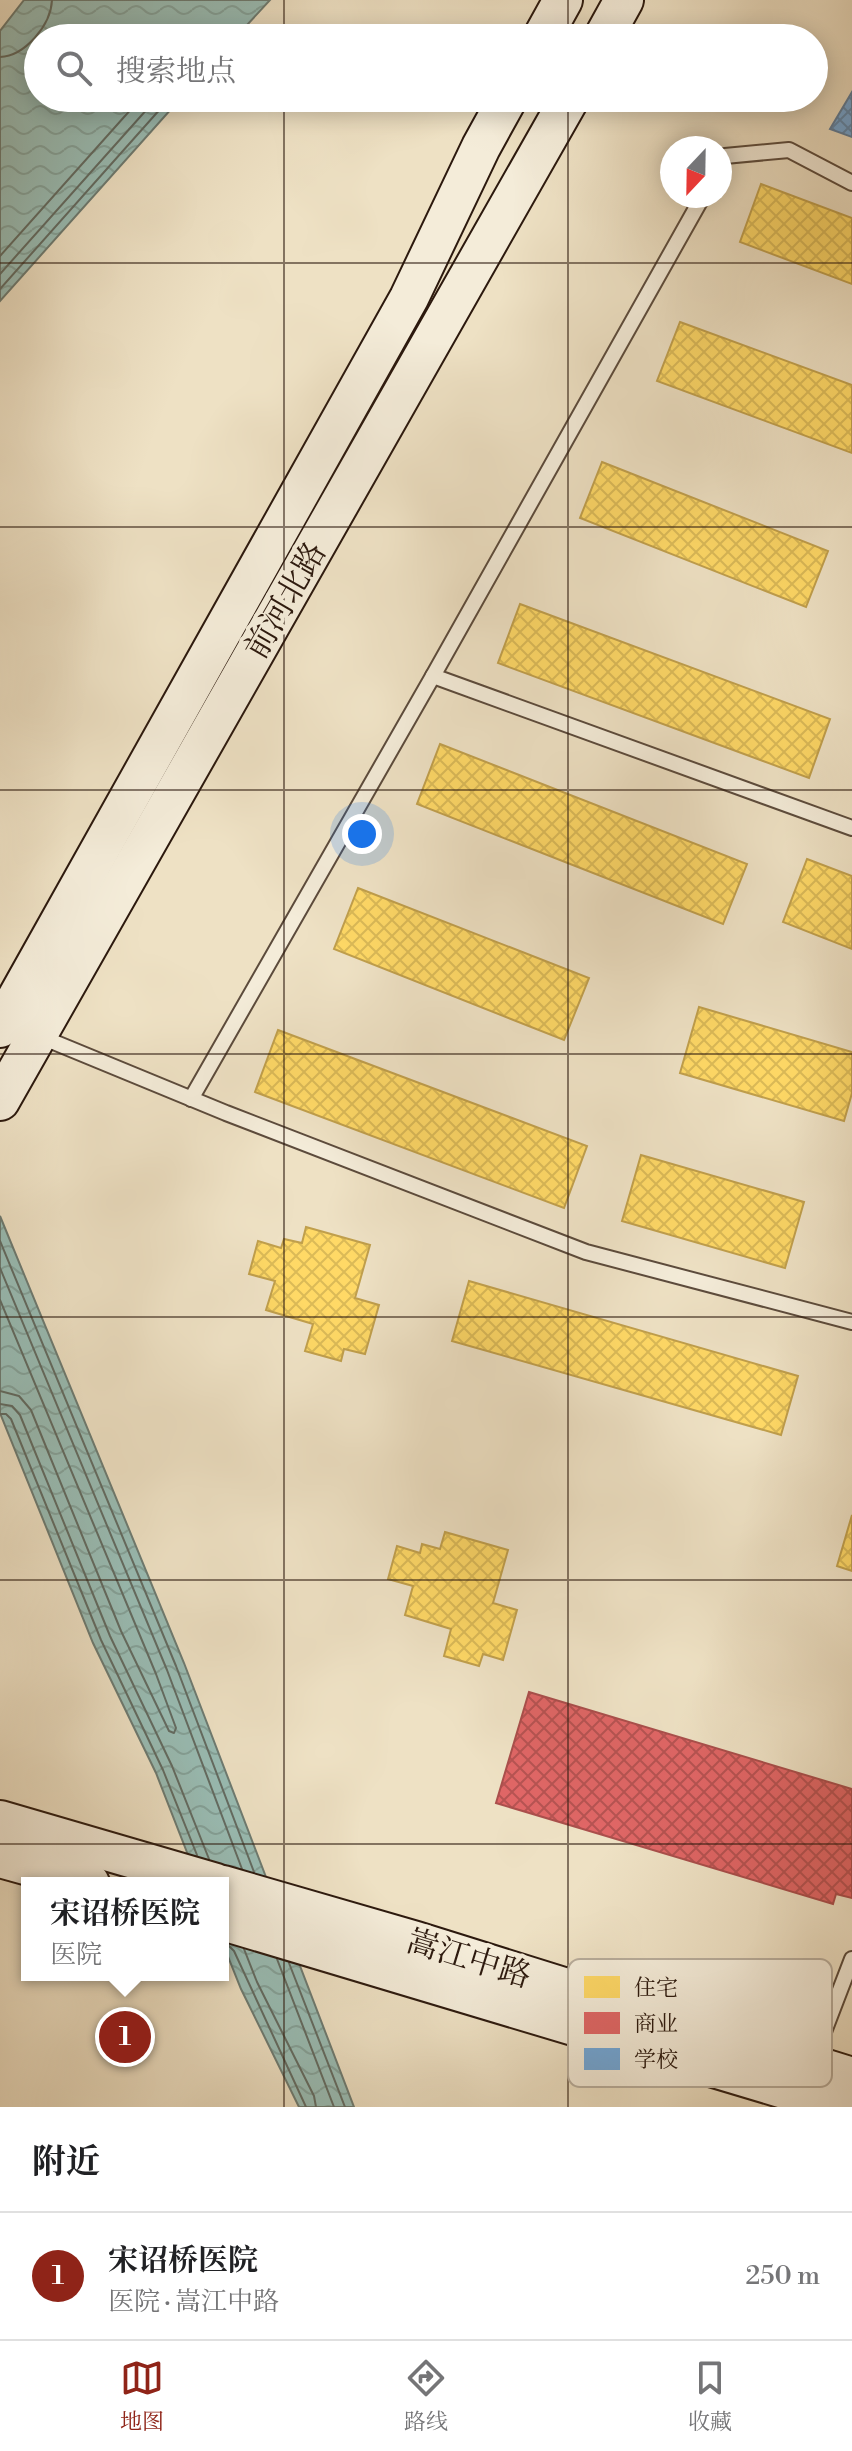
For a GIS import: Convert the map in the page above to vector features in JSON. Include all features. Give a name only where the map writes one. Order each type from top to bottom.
[{"type":"main road","points":[[550,24],[563,0]]},
{"type":"main road","points":[[611,24],[624,0]]},
{"type":"main road","name":"前河北路","points":[[0,1101],[16,1028],[409,298],[500,112]]},
{"type":"main road","name":"前河北路","points":[[16,1028],[562,112]]},
{"type":"main road","points":[[0,1820],[196,1877]]},
{"type":"main road","points":[[0,1858],[68,1877]]},
{"type":"main road","name":"嵩江中路","points":[[229,1887],[568,1988]]},
{"type":"main road","name":"嵩江中路","points":[[229,1923],[568,2025]]},
{"type":"main road","name":"嵩江中路","points":[[832,2070],[852,2077]]},
{"type":"main road","name":"嵩江中路","points":[[777,2087],[844,2107]]},
{"type":"lane","points":[[732,155],[789,150],[852,183]]},
{"type":"lane","points":[[191,1099],[696,208]]},
{"type":"lane","points":[[433,676],[852,828]]},
{"type":"lane","points":[[16,1028],[586,1252],[852,1322]]},
{"type":"lane","points":[[832,2012],[852,1959]]},
{"type":"water","points":[[24,0],[270,0],[248,24],[24,24],[24,112],[169,112],[0,301],[0,31]]},
{"type":"water","points":[[0,1216],[184,1663],[354,2107],[299,2107],[229,1959],[229,1877],[197,1877],[156,1773],[93,1643],[0,1413]]},
{"type":"building: 住宅","points":[[761,184],[852,218],[852,284],[740,242]]},
{"type":"building: 住宅","points":[[680,322],[852,385],[852,453],[657,381]]},
{"type":"building: 住宅","points":[[602,462],[828,551],[806,607],[580,518]]},
{"type":"building: 住宅","points":[[520,604],[830,719],[809,778],[498,663]]},
{"type":"building: 住宅","points":[[440,744],[747,864],[723,924],[417,804]]},
{"type":"building: 住宅","points":[[807,859],[852,876],[852,949],[783,922]]},
{"type":"building: 住宅","points":[[358,888],[589,978],[564,1040],[334,949]]},
{"type":"building: 住宅","points":[[699,1007],[852,1052],[852,1093],[844,1121],[680,1073]]},
{"type":"building: 住宅","points":[[278,1030],[587,1146],[564,1208],[255,1092]]},
{"type":"building: 住宅","points":[[641,1155],[804,1202],[785,1268],[622,1221]]},
{"type":"building: 住宅","points":[[306,1227],[370,1245],[355,1298],[379,1305],[365,1354],[344,1349],[341,1361],[305,1351],[313,1324],[266,1310],[275,1281],[249,1274],[258,1241],[281,1248],[284,1239],[302,1243]]},
{"type":"building: 住宅","points":[[469,1281],[798,1376],[781,1435],[452,1341]]},
{"type":"building: 住宅","points":[[852,1515],[852,1571],[837,1566]]},
{"type":"building: 住宅","points":[[445,1532],[508,1550],[493,1603],[517,1610],[503,1660],[483,1654],[479,1666],[444,1656],[451,1629],[405,1615],[413,1586],[388,1579],[397,1546],[420,1553],[422,1544],[440,1549]]},
{"type":"building: 住宅","points":[[554,1705],[852,1794],[852,1851],[539,1757]]},
{"type":"building: 商业","points":[[529,1692],[852,1789],[852,1898],[836,1894],[833,1904],[496,1803]]},
{"type":"building: 学校","points":[[852,92],[852,137],[830,129]]},
{"type":"place","name":"宋诏桥医院","points":[[125,2037]]}]
